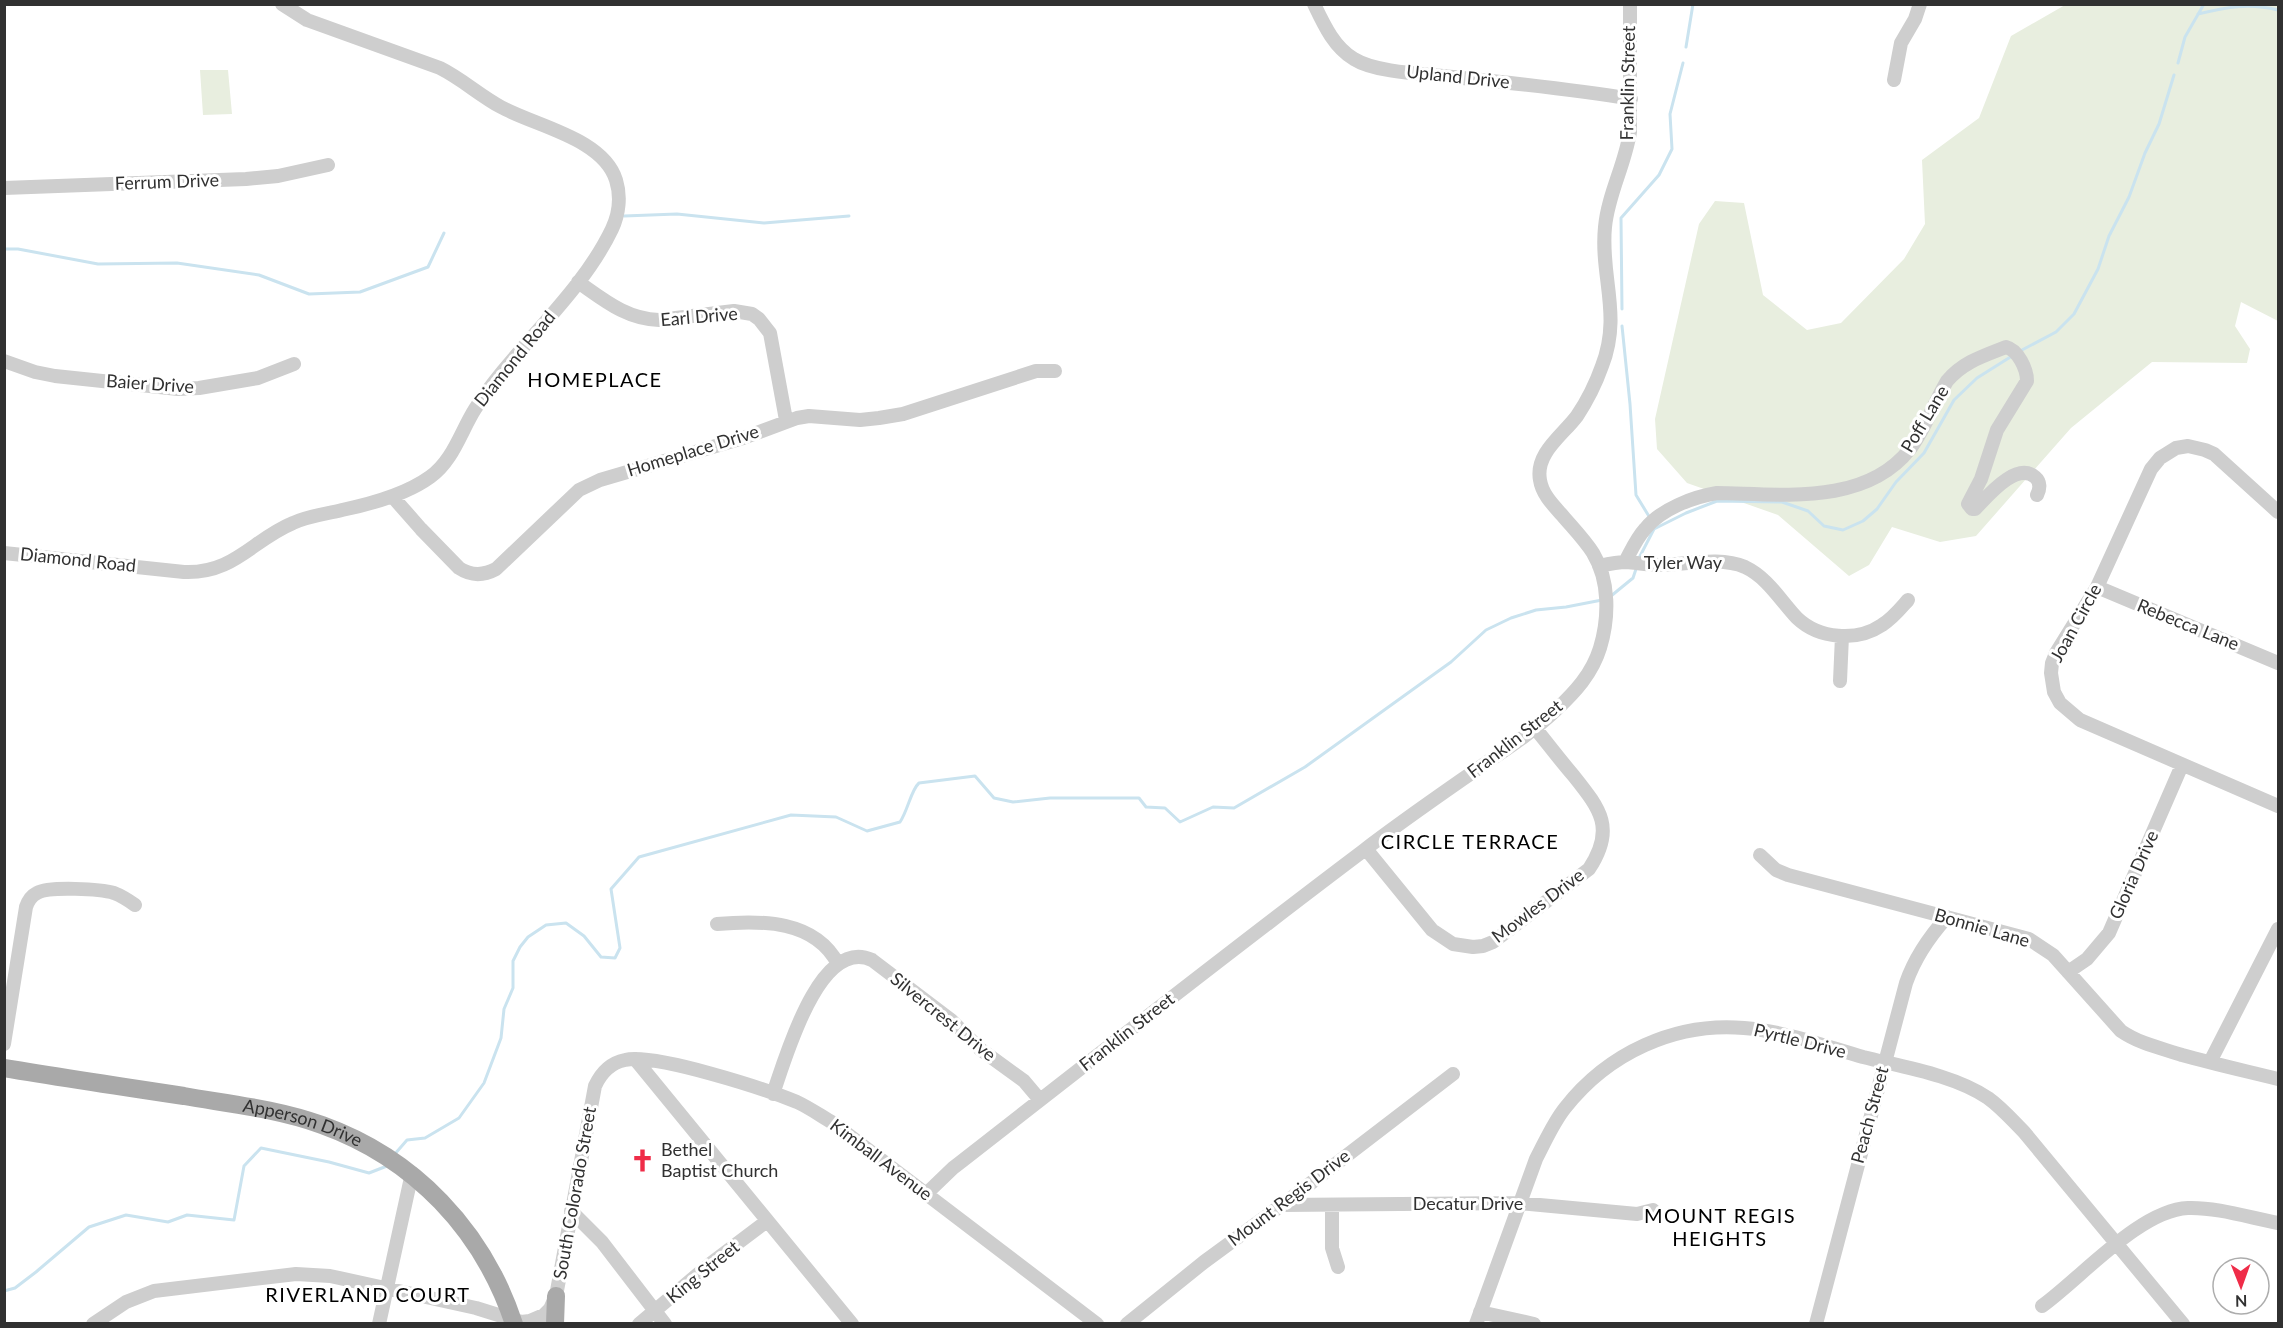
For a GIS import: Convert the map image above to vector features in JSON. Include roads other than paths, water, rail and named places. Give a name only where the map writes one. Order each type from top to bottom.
[{"type":"main road","name":"Apperson Drive","points":[[4,1068],[290,1115],[350,1136],[399,1164],[440,1200],[470,1237],[488,1266],[513,1322]]},
{"type":"main road","points":[[555,1323],[556,1296]]},
{"type":"street","name":"Diamond Road","points":[[4,553],[184,572],[210,571],[229,563],[280,529],[297,521],[368,504],[421,483],[441,468],[448,459],[476,408],[524,345],[578,282],[606,239],[617,213],[618,189],[604,159],[575,140],[504,109],[453,74],[307,20],[282,4]]},
{"type":"street","name":"Upland Drive","points":[[1314,4],[1336,44],[1354,60],[1372,66],[1578,90],[1631,99]]},
{"type":"street","name":"Franklin Street","points":[[926,1194],[953,1168],[1366,849],[1535,728],[1568,698],[1587,676],[1600,650],[1606,612],[1606,593],[1599,566],[1584,540],[1545,495],[1539,479],[1539,469],[1545,453],[1579,413],[1596,381],[1607,350],[1612,318],[1604,242],[1605,224],[1608,206],[1628,147],[1631,99],[1630,4]]},
{"type":"street","points":[[1894,80],[1901,43],[1915,19],[1920,4]]},
{"type":"street","name":"Ferrum Drive","points":[[4,188],[246,179],[278,176],[328,165]]},
{"type":"street","name":"Earl Drive","points":[[578,282],[622,313],[646,320],[734,312],[752,314],[770,333],[786,420]]},
{"type":"street","name":"Poff Lane","points":[[1634,563],[1635,541],[1654,520],[1705,495],[1717,493],[1795,495],[1819,492],[1863,484],[1891,469],[1911,447],[1947,381],[1955,372],[1973,360],[2006,347],[2014,351],[2027,372],[2027,381],[1997,430],[1981,479],[1968,504],[1972,509],[1975,508],[2006,479],[2021,474],[2029,474],[2038,481],[2037,495]]},
{"type":"street","name":"Baier Drive","points":[[4,361],[35,372],[55,376],[178,388],[219,386],[258,378],[294,364]]},
{"type":"street","name":"Homeplace Drive","points":[[392,496],[459,568],[466,573],[482,574],[496,569],[579,490],[590,484],[743,438],[786,420],[809,416],[838,420],[903,414],[1036,371],[1054,371]]},
{"type":"street","name":"Joan Circle","points":[[2278,512],[2214,454],[2198,447],[2188,446],[2169,452],[2151,469],[2097,587],[2056,653],[2051,673],[2054,692],[2060,703],[2080,720],[2278,806]]},
{"type":"street","name":"Tyler Way","points":[[1599,566],[1634,563],[1729,562],[1745,567],[1760,576],[1798,619],[1812,629],[1842,636],[1864,633],[1880,627],[1893,617],[1908,600]]},
{"type":"street","name":"Rebecca Lane","points":[[2097,587],[2278,663]]},
{"type":"street","points":[[1840,681],[1842,636]]},
{"type":"street","name":"Mowles Drive","points":[[1366,849],[1432,930],[1443,939],[1462,947],[1493,942],[1589,869],[1601,846],[1603,836],[1603,823],[1596,804],[1535,728]]},
{"type":"street","name":"Gloria Drive","points":[[2068,972],[2087,959],[2109,933],[2182,765]]},
{"type":"street","name":"Bonnie Lane","points":[[1760,855],[1776,870],[1788,875],[2029,939],[2053,955],[2121,1031],[2132,1038],[2143,1044],[2278,1079]]},
{"type":"street","points":[[4,1044],[26,907],[33,896],[49,890],[105,891],[125,898],[135,905]]},
{"type":"street","name":"Peach Street","points":[[1816,1323],[1911,969],[1932,934],[1947,917]]},
{"type":"street","points":[[717,924],[761,922],[797,929],[809,933],[826,945],[838,964],[819,987],[799,1020],[773,1094]]},
{"type":"street","points":[[2210,1062],[2278,929]]},
{"type":"street","name":"Silvercrest Drive","points":[[838,964],[854,956],[872,960],[951,1020],[980,1049],[1024,1081],[1040,1100]]},
{"type":"street","name":"Pyrtle Drive","points":[[1478,1318],[1536,1159],[1564,1110],[1603,1070],[1619,1058],[1648,1043],[1695,1030],[1744,1028],[1765,1030],[1957,1082],[1973,1089],[2002,1109],[2183,1323]]},
{"type":"street","name":"South Colorado Street","points":[[513,1322],[538,1319],[550,1310],[556,1296],[595,1086],[599,1077],[612,1065],[625,1059],[635,1059]]},
{"type":"street","points":[[635,1059],[852,1323]]},
{"type":"street","name":"Kimball Avenue","points":[[635,1059],[668,1063],[797,1102],[823,1117],[1097,1323]]},
{"type":"street","name":"Mount Regis Drive","points":[[1127,1323],[1453,1074]]},
{"type":"street","points":[[379,1323],[399,1164]]},
{"type":"street","name":"Decatur Drive","points":[[1282,1205],[1519,1203],[1637,1214],[1653,1210]]},
{"type":"street","points":[[1332,1205],[1332,1248],[1338,1267]]},
{"type":"street","points":[[2042,1306],[2152,1218],[2180,1209],[2200,1208],[2278,1223]]},
{"type":"street","points":[[571,1211],[602,1242],[665,1323]]},
{"type":"street","name":"King Street","points":[[639,1323],[767,1221]]},
{"type":"street","points":[[93,1323],[140,1296],[176,1288],[311,1274],[476,1308],[513,1322]]},
{"type":"street","points":[[1478,1318],[1534,1323]]},
{"type":"waterway","points":[[1686,47],[1693,4]]},
{"type":"waterway","points":[[2178,63],[2185,37],[2204,4]]},
{"type":"waterway","points":[[2198,14],[2238,7],[2278,10]]},
{"type":"waterway","points":[[1622,309],[1621,218],[1659,175],[1672,149],[1670,114],[1683,63]]},
{"type":"waterway","points":[[2022,350],[2056,332],[2074,314],[2098,269],[2109,236],[2129,197],[2145,153],[2159,124],[2174,75]]},
{"type":"waterway","points":[[624,216],[677,214],[764,223],[849,216]]},
{"type":"waterway","points":[[4,249],[18,249],[98,264],[177,263],[259,275],[309,294],[360,292],[428,267],[444,233]]},
{"type":"waterway","points":[[1622,326],[1636,495],[1650,518]]},
{"type":"waterway","points":[[1638,560],[1654,529],[1717,501],[1782,502],[1808,511],[1824,526],[1843,530],[1863,521],[1877,509],[1896,482],[1924,453],[1954,400],[1977,378],[2012,356]]},
{"type":"waterway","points":[[1611,596],[1633,578],[1637,566]]},
{"type":"waterway","points":[[394,1155],[407,1140],[425,1138],[459,1118],[484,1083],[501,1038],[504,1009],[513,988],[513,961],[528,937],[546,925],[566,923],[584,936],[601,957],[615,958],[620,948],[611,889],[639,857],[791,815],[836,817],[867,831],[900,822],[919,783],[975,776],[994,798],[1013,802],[1050,798],[1139,798],[1146,807],[1165,808],[1180,822],[1213,807],[1234,808],[1305,767],[1451,662],[1486,630],[1511,618],[1536,610],[1602,600]]},
{"type":"waterway","points":[[4,1291],[15,1288],[89,1227],[126,1215],[168,1222],[187,1215],[234,1220],[244,1166],[261,1148],[369,1173],[387,1166]]},
{"type":"place","name":"Bethel Baptist Church","points":[[643,1160]]},
{"type":"district","name":"HOMEPLACE","points":[[595,380]]},
{"type":"district","name":"CIRCLE TERRACE","points":[[1470,842]]},
{"type":"district","name":"MOUNT REGIS HEIGHTS","points":[[1720,1228]]},
{"type":"district","name":"RIVERLAND COURT","points":[[368,1295]]}]
